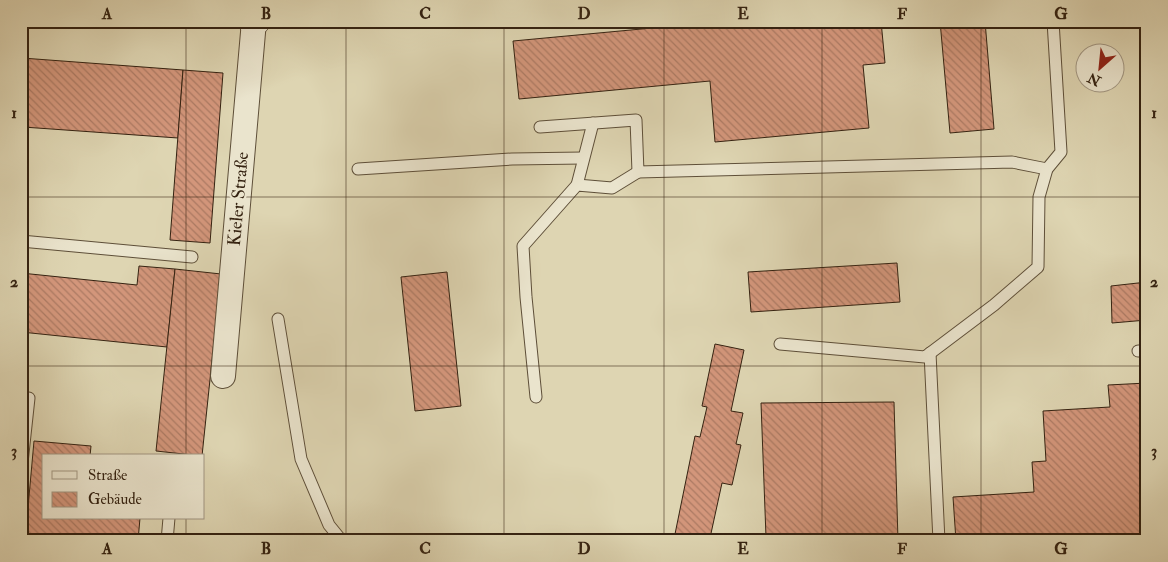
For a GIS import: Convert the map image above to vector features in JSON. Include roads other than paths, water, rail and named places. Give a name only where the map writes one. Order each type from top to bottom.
[{"type":"street","name":"Kieler Straße","points":[[223,376],[254,21]]},
{"type":"lane","points":[[780,344],[925,357],[994,305],[1038,267],[1039,197],[1048,169],[1061,152],[1052,21]]},
{"type":"lane","points":[[540,127],[636,120],[638,172]]},
{"type":"lane","points":[[536,397],[523,246],[577,185],[593,123]]},
{"type":"lane","points":[[358,169],[512,159],[583,158]]},
{"type":"lane","points":[[577,185],[612,188],[638,172],[1012,162],[1048,169]]},
{"type":"lane","points":[[21,241],[192,257]]},
{"type":"lane","points":[[278,319],[301,459],[330,525],[342,541]]},
{"type":"lane","points":[[930,353],[939,541]]},
{"type":"lane","points":[[21,398],[29,398],[21,472]]},
{"type":"lane","points":[[167,541],[169,520]]}]
